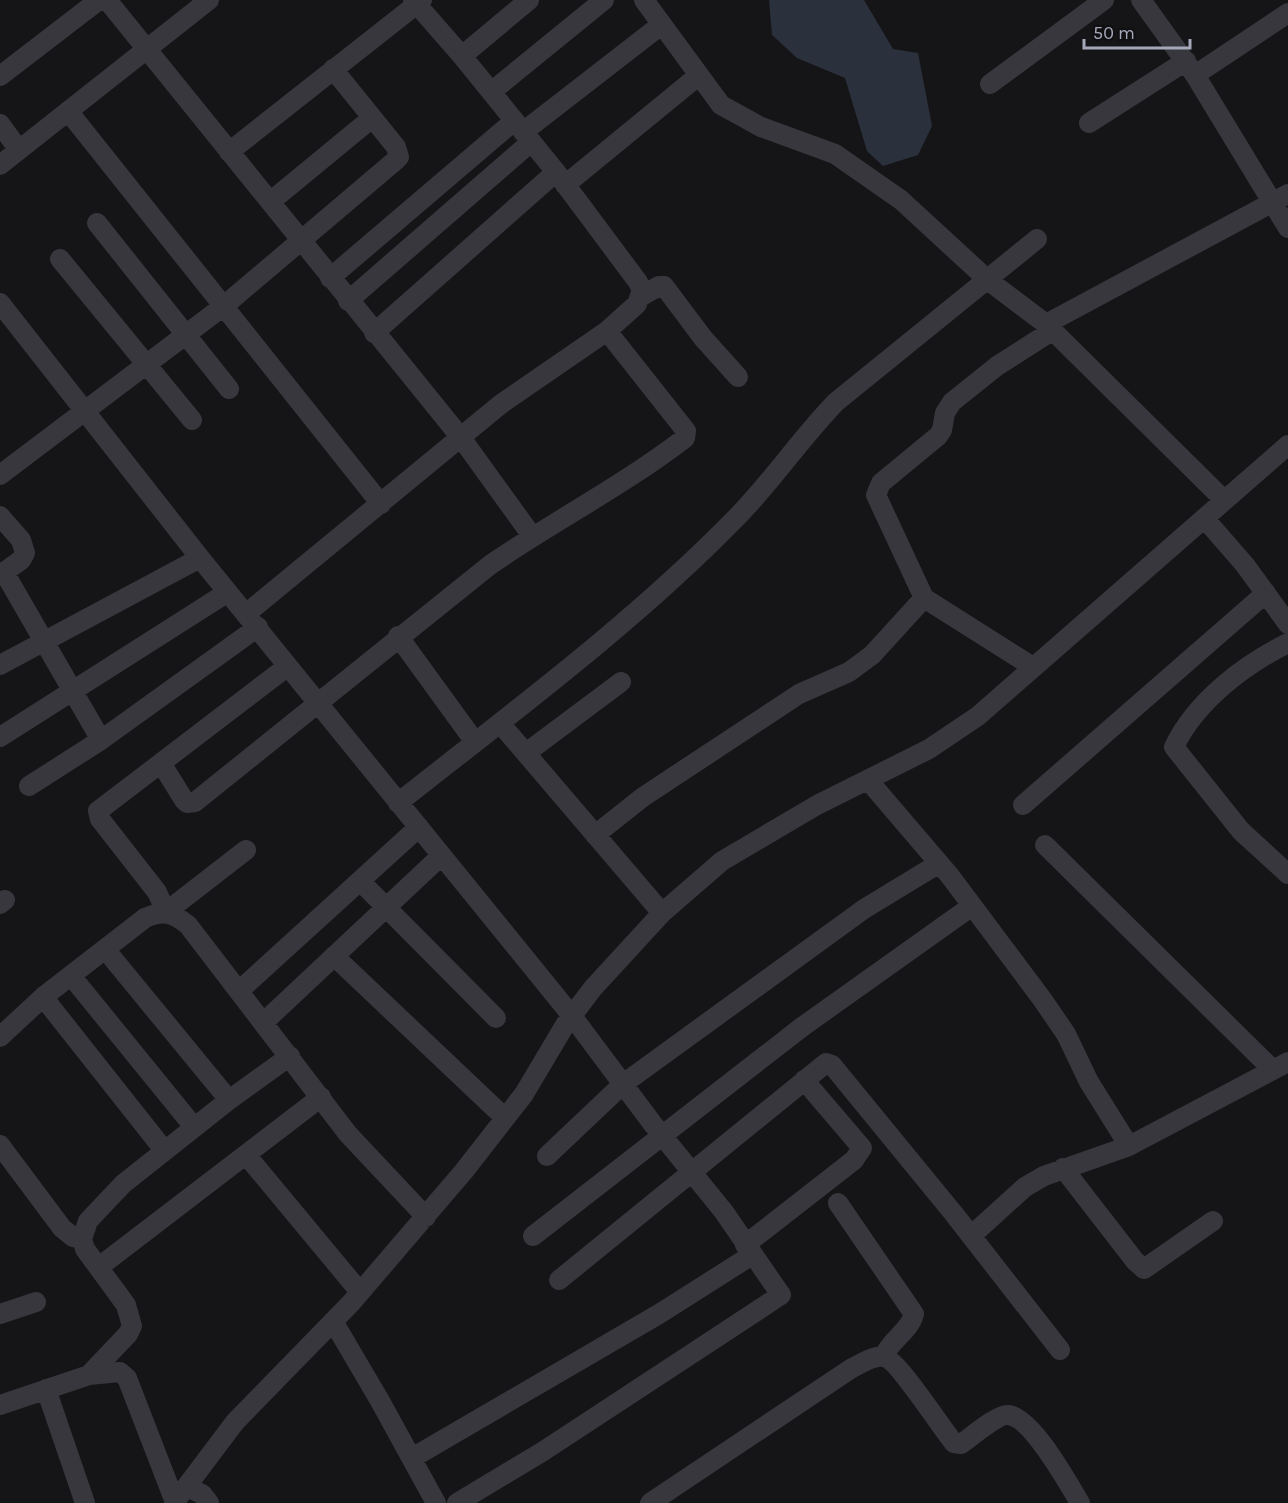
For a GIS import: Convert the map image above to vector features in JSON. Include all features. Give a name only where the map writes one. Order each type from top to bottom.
[{"type":"street","points":[[0,76],[99,0]]},
{"type":"street","points":[[107,0],[348,301],[462,439],[532,536]]},
{"type":"street","points":[[0,165],[209,0]]},
{"type":"street","points":[[462,56],[529,0]]},
{"type":"street","points":[[491,92],[604,0]]},
{"type":"street","points":[[644,0],[721,105],[761,127],[813,144],[850,163],[901,200],[989,280],[1046,324],[1224,501]]},
{"type":"street","points":[[990,84],[1104,0]]},
{"type":"street","points":[[1142,0],[1281,198],[1288,228]]},
{"type":"street","points":[[229,152],[417,1],[560,179],[638,282],[642,290],[640,297]]},
{"type":"street","points":[[1089,123],[1288,13]]},
{"type":"street","points":[[330,278],[661,25]]},
{"type":"street","points":[[0,475],[84,409],[225,305],[303,242],[399,157],[396,147],[333,69]]},
{"type":"street","points":[[374,333],[560,179],[698,76]]},
{"type":"street","points":[[68,111],[225,305],[381,504]]},
{"type":"street","points":[[270,202],[372,118]]},
{"type":"street","points":[[0,124],[19,150]]},
{"type":"street","points":[[348,301],[523,132]]},
{"type":"street","points":[[1046,324],[1281,198]]},
{"type":"street","points":[[97,223],[229,389]]},
{"type":"street","points":[[398,803],[500,723],[641,606],[736,518],[808,431],[836,402],[1037,239]]},
{"type":"street","points":[[60,259],[148,363],[192,420]]},
{"type":"street","points":[[29,786],[101,740],[252,620],[381,504],[462,439],[501,404],[607,331],[640,297],[664,286],[703,338],[738,377]]},
{"type":"street","points":[[0,303],[200,558],[572,1016],[662,1135],[693,1172],[781,1295],[552,1446],[457,1503]]},
{"type":"street","points":[[1033,667],[924,598],[877,501],[876,489],[938,436],[942,430],[945,413],[952,402],[997,366],[1047,334],[1049,331],[1046,324]]},
{"type":"street","points":[[161,763],[184,800],[192,804],[318,705],[398,636],[532,536],[563,520],[683,440],[687,434],[607,331]]},
{"type":"street","points":[[179,1497],[236,1422],[360,1293],[426,1217],[524,1094],[572,1016],[593,988],[662,913],[722,861],[816,805],[929,749],[978,717],[1288,445]]},
{"type":"street","points":[[1205,519],[1245,564],[1288,624]]},
{"type":"street","points":[[2,523],[21,540],[25,553],[21,560],[2,574],[101,740]]},
{"type":"street","points":[[0,665],[200,558]]},
{"type":"street","points":[[0,737],[228,592]]},
{"type":"street","points":[[1023,805],[1266,593]]},
{"type":"street","points":[[595,835],[643,797],[799,694],[849,672],[864,661],[924,598]]},
{"type":"street","points":[[398,636],[476,742]]},
{"type":"street","points":[[1288,644],[1269,653],[1221,689],[1197,711],[1174,747],[1241,831],[1288,874]]},
{"type":"street","points":[[288,666],[100,808],[98,815],[157,892],[166,912],[177,916],[188,925],[370,1160],[426,1217]]},
{"type":"street","points":[[526,753],[621,682]]},
{"type":"street","points":[[500,723],[662,913]]},
{"type":"street","points":[[868,780],[972,906],[1066,1034],[1089,1082],[1129,1146]]},
{"type":"street","points":[[239,991],[419,827]]},
{"type":"street","points":[[970,1236],[1025,1186],[1063,1168],[1129,1146],[1280,1065],[1045,845]]},
{"type":"street","points":[[0,1037],[43,997],[72,977],[145,918],[166,912],[246,850]]},
{"type":"street","points":[[264,1022],[441,856]]},
{"type":"street","points":[[547,1155],[623,1084],[864,909],[938,864]]},
{"type":"street","points":[[360,881],[496,1018]]},
{"type":"street","points":[[532,1236],[802,1027],[972,906]]},
{"type":"street","points":[[105,950],[229,1100]]},
{"type":"street","points":[[334,956],[505,1118]]},
{"type":"street","points":[[72,977],[194,1127]]},
{"type":"street","points":[[43,997],[164,1150]]},
{"type":"street","points":[[89,1375],[128,1334],[132,1326],[126,1305],[85,1249],[82,1239],[83,1229],[96,1211],[164,1150],[290,1056]]},
{"type":"street","points":[[559,1280],[826,1063],[832,1065],[1060,1350]]},
{"type":"street","points":[[412,1458],[659,1314],[748,1250],[854,1160],[862,1148],[804,1080]]},
{"type":"street","points":[[99,1267],[247,1156],[321,1097]]},
{"type":"street","points":[[0,1145],[62,1228],[73,1237],[82,1239]]},
{"type":"street","points":[[247,1156],[360,1293]]},
{"type":"street","points":[[1063,1168],[1135,1261],[1144,1269],[1212,1221]]},
{"type":"street","points":[[838,1203],[914,1314],[913,1320],[891,1342],[884,1356]]},
{"type":"street","points":[[0,1314],[36,1302]]},
{"type":"street","points":[[333,1321],[436,1503]]},
{"type":"street","points":[[650,1503],[852,1368],[884,1356],[892,1361],[914,1388],[954,1443],[961,1444],[999,1418],[1009,1415],[1026,1423],[1080,1503]]},
{"type":"street","points":[[0,1405],[89,1375],[111,1371],[120,1372],[127,1378],[179,1497]]},
{"type":"street","points":[[46,1389],[85,1503]]},
{"type":"street","points":[[179,1497],[202,1494],[208,1503]]},
{"type":"shaded area","points":[[769,0],[864,0],[893,49],[918,53],[932,126],[918,155],[883,166],[867,151],[845,78],[797,58],[772,35]]}]
